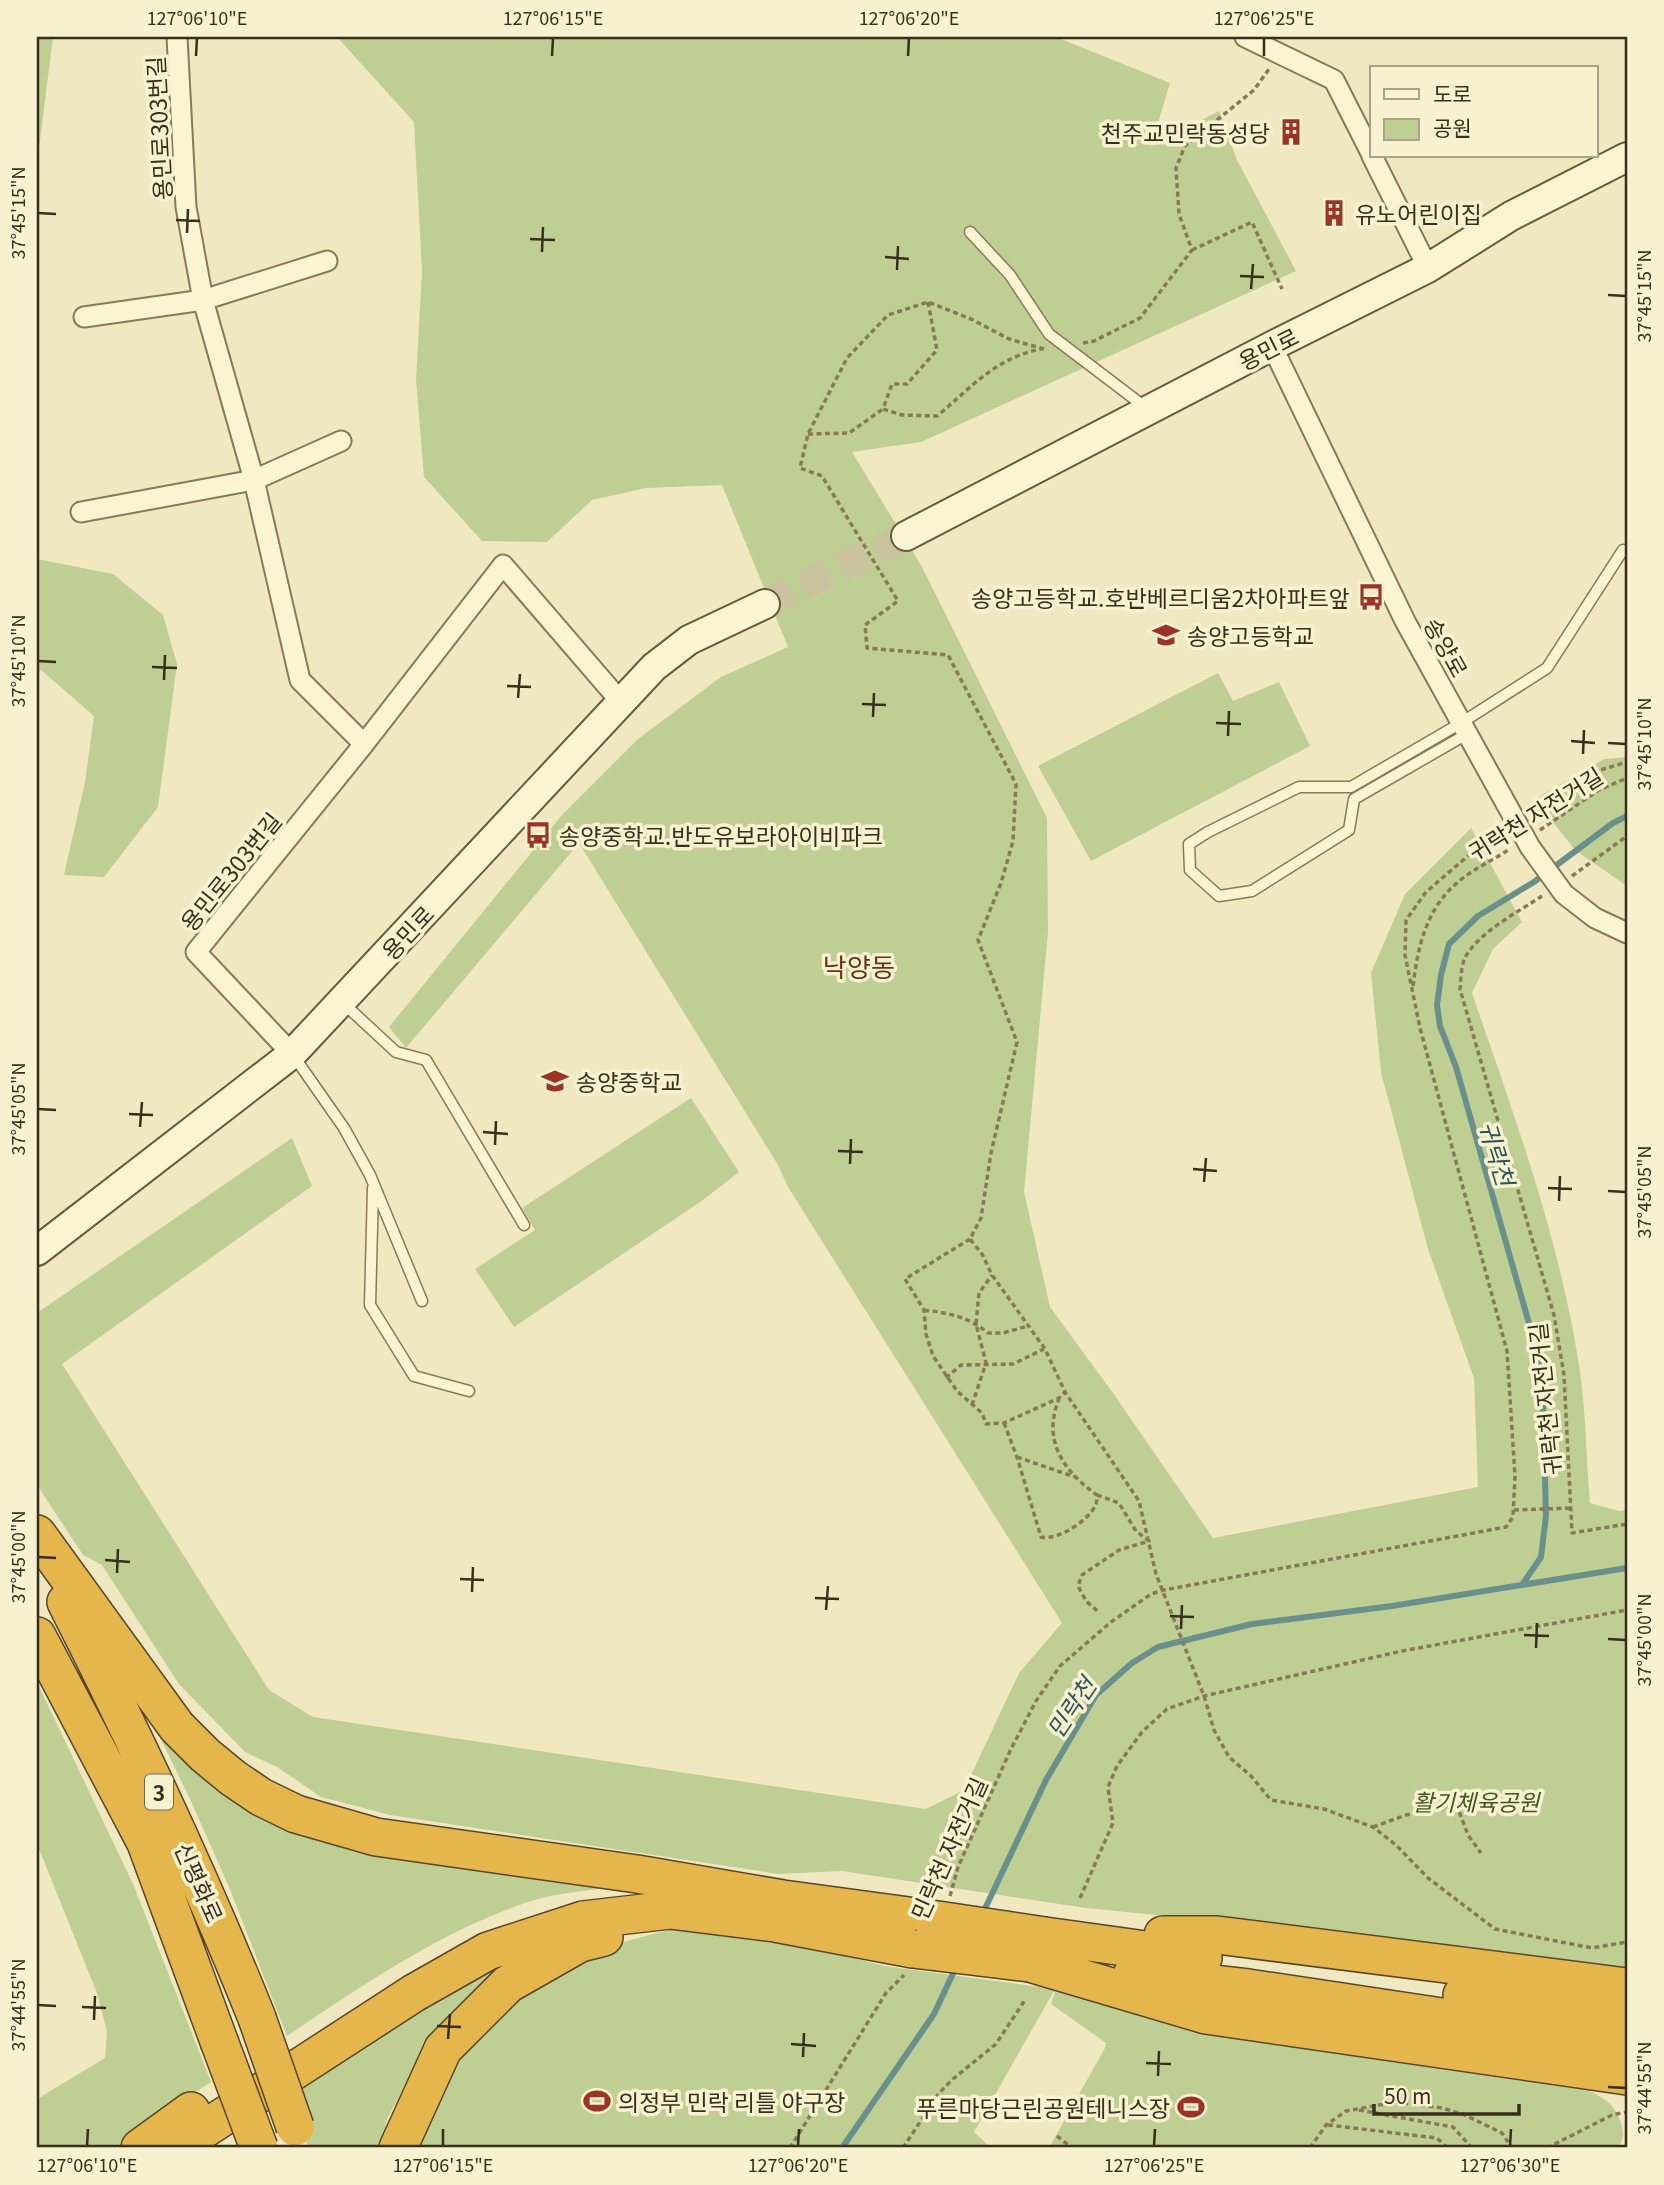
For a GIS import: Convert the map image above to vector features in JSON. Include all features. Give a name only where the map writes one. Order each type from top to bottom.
[{"type":"highway","points":[[37,1534],[49,1563],[177,1727],[205,1755],[261,1797],[296,1814],[376,1838],[637,1874],[779,1911]]},
{"type":"highway","name":"신평화로","points":[[49,1563],[214,1910],[257,2018],[298,2138]]},
{"type":"highway","name":"신평화로","points":[[37,1636],[146,1843],[259,2148]]},
{"type":"highway","points":[[140,2148],[213,2096],[405,1974],[480,1932],[557,1904],[654,1895],[1037,1949],[1627,2018]]},
{"type":"highway","points":[[174,2148],[414,1993],[488,1951],[583,1920],[670,1910],[779,1911]]},
{"type":"highway","points":[[398,2148],[443,2049],[508,1984],[580,1943],[654,1924],[779,1911]]},
{"type":"highway","points":[[1037,1949],[1217,1935],[1627,1987]]},
{"type":"highway","points":[[1037,1949],[1248,1988],[1624,2071]]},
{"type":"street","name":"용민로303번길","points":[[177,37],[186,207],[203,300],[254,480],[300,680],[364,744]]},
{"type":"street","points":[[1245,37],[1334,80],[1370,151]]},
{"type":"street","points":[[1373,158],[1428,268]]},
{"type":"street","name":"용민로","points":[[906,536],[1428,268],[1511,216],[1627,158]]},
{"type":"street","points":[[84,317],[203,300],[327,261]]},
{"type":"street","name":"송양로","points":[[1272,346],[1405,621],[1528,843],[1564,894],[1595,918],[1627,933]]},
{"type":"street","points":[[81,512],[254,480],[341,441]]},
{"type":"street","name":"용민로303번길","points":[[292,1054],[196,952],[364,744],[503,565],[621,702]]},
{"type":"street","name":"용민로","points":[[37,1251],[292,1054],[654,667],[689,640],[765,604]]},
{"type":"lane","points":[[970,232],[1010,275],[1049,334],[1149,410]]},
{"type":"lane","points":[[1464,729],[1351,787],[1299,787],[1208,832],[1189,844],[1189,870],[1219,896],[1252,891],[1349,830],[1354,799],[1464,729],[1547,668],[1623,550]]},
{"type":"lane","points":[[341,1002],[396,1052],[426,1060],[524,1225]]},
{"type":"lane","points":[[292,1054],[344,1128],[373,1184],[422,1301]]},
{"type":"lane","points":[[373,1184],[370,1305],[414,1376],[469,1391]]},
{"type":"path","points":[[1192,250],[1179,214],[1176,168],[1185,146],[1254,90],[1280,53]]},
{"type":"path","points":[[883,409],[902,415],[937,416],[994,366],[1028,352],[1094,341],[1140,318],[1192,250],[1252,222],[1282,289]]},
{"type":"path","points":[[1043,349],[1009,339],[928,302],[888,315],[847,358],[808,433],[800,468],[822,475],[898,601],[864,625],[867,648],[948,655],[1016,784],[1013,841],[1001,883],[978,940],[1017,1042],[991,1153],[982,1218],[970,1239],[905,1279],[924,1310],[926,1334],[933,1356],[946,1378],[982,1413],[986,1424],[1004,1423],[1059,1398],[1065,1392]]},
{"type":"path","points":[[808,433],[849,433],[883,409],[892,384],[907,384],[937,350],[928,302]]},
{"type":"path","name":"귀락천 자전거길","points":[[1582,786],[1597,771],[1627,762]]},
{"type":"path","name":"귀락천 자전거길","points":[[1413,991],[1418,947],[1432,913],[1458,882],[1528,843],[1599,790],[1627,778]]},
{"type":"path","name":"귀락천 자전거길","points":[[1572,1508],[1564,1375],[1554,1315],[1460,989],[1464,960],[1476,944],[1556,884],[1627,836]]},
{"type":"path","name":"귀락천 자전거길","points":[[1469,856],[1426,892],[1406,920],[1405,955],[1420,1028],[1507,1351],[1515,1476],[1513,1510]]},
{"type":"path","points":[[970,1239],[982,1254],[992,1275],[1045,1349],[1065,1392],[1139,1501],[1156,1574],[1204,1696],[1214,1730],[1228,1757],[1251,1776],[1271,1800],[1324,1809],[1373,1828],[1396,1845],[1428,1878],[1495,1929],[1592,1948],[1627,1942]]},
{"type":"path","points":[[972,1405],[986,1363],[976,1324],[979,1293],[992,1275]]},
{"type":"path","points":[[924,1310],[950,1313],[976,1324],[988,1333],[1003,1333],[1029,1326]]},
{"type":"path","points":[[946,1378],[961,1365],[1013,1364],[1045,1349]]},
{"type":"path","points":[[1059,1398],[1053,1414],[1054,1446],[1079,1482],[1097,1495],[1119,1503],[1136,1531],[1149,1541]]},
{"type":"path","points":[[1004,1423],[1041,1537],[1049,1539],[1066,1533],[1095,1507],[1097,1495]]},
{"type":"path","points":[[1017,1457],[1075,1477]]},
{"type":"path","points":[[1513,1510],[1572,1508],[1572,1533],[1627,1524]]},
{"type":"path","name":"민락천 자전거길","points":[[790,2148],[952,1891],[958,1867],[1011,1749],[1042,1692],[1060,1666],[1111,1622],[1151,1594],[1506,1527],[1513,1517],[1513,1510]]},
{"type":"path","points":[[1100,1613],[1086,1601],[1078,1586],[1082,1575],[1119,1550],[1149,1541]]},
{"type":"path","points":[[1080,1898],[1113,1823],[1108,1787],[1117,1766],[1142,1732],[1167,1709],[1204,1696],[1402,1651],[1627,1610]]},
{"type":"path","points":[[1373,1828],[1406,1815],[1457,1806],[1468,1835],[1481,1853]]},
{"type":"path","points":[[903,2148],[939,2093],[996,2044],[1007,2031],[1024,2000]]},
{"type":"path","points":[[1310,2148],[1326,2125],[1346,2112],[1396,2102],[1442,2108],[1465,2115],[1502,2133],[1512,2148]]},
{"type":"path","points":[[1357,2109],[1419,2123],[1453,2127],[1472,2148]]},
{"type":"path","points":[[1547,2148],[1612,2115],[1627,2112]]},
{"type":"path","points":[[1326,2125],[1437,2138],[1447,2148]]},
{"type":"path","points":[[1057,2136],[1072,2148]]},
{"type":"green space","points":[[37,37],[53,37],[39,148],[37,187]]},
{"type":"green space","name":"활기체육공원","points":[[337,37],[1056,37],[1170,83],[1151,146],[1219,111],[1237,160],[1296,271],[921,442],[852,452],[922,567],[1047,818],[1048,932],[1024,1192],[1050,1307],[1213,1538],[1478,1487],[1474,1378],[1428,1249],[1381,1072],[1371,973],[1405,894],[1471,828],[1522,922],[1493,949],[1472,993],[1534,1177],[1560,1270],[1579,1365],[1590,1503],[1619,1511],[1627,1510],[1627,1971],[1256,1925],[1086,1908],[842,1871],[778,1874],[390,1815],[321,1797],[277,1767],[245,1752],[179,1684],[102,1565],[83,1555],[37,1485],[37,1313],[292,1138],[312,1186],[62,1364],[269,1690],[313,1717],[926,1809],[964,1790],[1019,1673],[1062,1623],[788,1187],[778,1165],[579,843],[406,1048],[389,1027],[562,815],[638,739],[721,677],[788,647],[722,485],[646,488],[592,500],[547,542],[482,541],[424,477],[416,379],[422,271],[414,122]]},
{"type":"green space","points":[[37,559],[113,574],[163,615],[177,664],[158,807],[104,877],[64,875],[85,782],[94,716],[41,670],[37,674]]},
{"type":"green space","points":[[1218,673],[1233,701],[1279,682],[1310,746],[1091,861],[1038,766]]},
{"type":"green space","points":[[1627,757],[1627,882],[1624,884],[1575,850],[1535,799],[1604,759]]},
{"type":"green space","points":[[691,1098],[739,1172],[703,1200],[514,1327],[475,1269],[535,1230],[522,1208]]},
{"type":"green space","points":[[37,1682],[133,1884],[211,2082],[115,2148],[37,2148],[37,2099],[105,2058],[107,2031],[97,1993],[37,1844]]},
{"type":"green space","points":[[136,1688],[229,1783],[622,1885],[542,1898],[498,1913],[405,1960],[287,2036],[229,1887]]},
{"type":"green space","points":[[672,1929],[696,1929],[814,1948],[884,1966],[1055,1989],[974,2132],[991,2148],[413,2148],[444,2071],[529,1979],[623,1942]]},
{"type":"green space","points":[[551,1937],[424,2049],[387,2119],[381,2148],[308,2148],[293,2091],[309,2068]]},
{"type":"green space","points":[[1056,1989],[1157,2018],[1311,2050],[1590,2091],[1613,2107],[1622,2125],[1623,2138],[1617,2148],[1053,2148],[1050,2146],[1106,2043],[1051,2004]]},
{"type":"waterway","name":"귀락천","points":[[1522,1585],[1541,1557],[1546,1516],[1543,1407],[1538,1355],[1456,1067],[1440,1026],[1437,1005],[1441,975],[1449,944],[1478,916],[1534,882],[1613,823],[1627,816]]},
{"type":"waterway","name":"민락천","points":[[982,1915],[1046,1780],[1096,1695],[1132,1663],[1158,1647],[1252,1624],[1392,1606],[1627,1568]]},
{"type":"waterway","name":"민락천","points":[[842,2148],[934,2014],[957,1965]]},
{"type":"tunnel","points":[[765,604],[906,536]]},
{"type":"place","name":"천주교민락동성당","points":[[1291,132]]},
{"type":"place","name":"유노어린이집","points":[[1334,213]]},
{"type":"place","name":"송양고등학교.호반베르디움2차아파트앞","points":[[1371,597]]},
{"type":"place","name":"송양고등학교","points":[[1166,635]]},
{"type":"place","name":"송양중학교.반도유보라아이비파크","points":[[538,835]]},
{"type":"place","name":"송양중학교","points":[[555,1081]]},
{"type":"place","name":"의정부 민락 리틀 야구장","points":[[597,2101]]},
{"type":"place","name":"푸른마당근린공원테니스장","points":[[1191,2107]]},
{"type":"district","name":"낙양동","points":[[859,965]]}]
